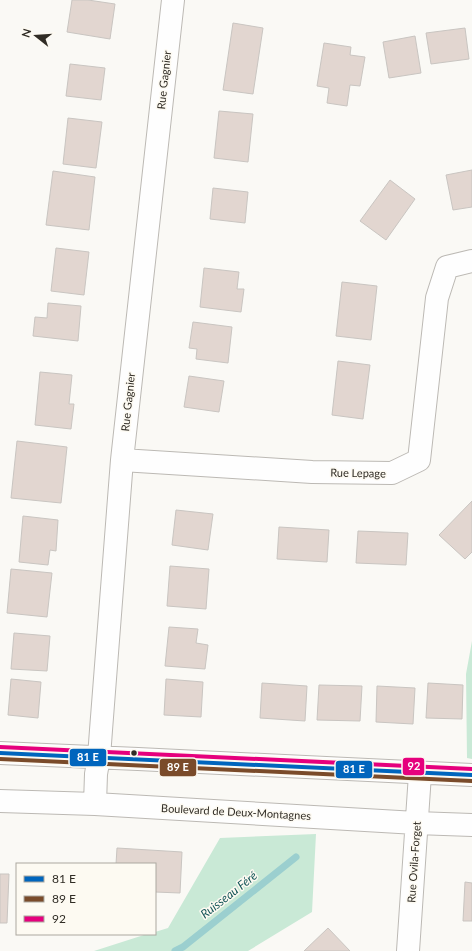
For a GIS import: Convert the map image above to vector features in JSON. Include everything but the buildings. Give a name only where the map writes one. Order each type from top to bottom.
[{"type":"street","name":"Rue Gagnier","points":[[95,804],[96,774],[99,757],[122,460],[173,0]]},
{"type":"street","name":"Rue Lepage","points":[[122,460],[312,472],[392,473],[419,460],[437,298],[447,267],[472,261]]},
{"type":"street","points":[[0,753],[472,776]]},
{"type":"street","name":"Rue Ovila-Forget","points":[[408,951],[420,774]]},
{"type":"street","name":"Boulevard de Deux-Montagnes","points":[[0,801],[95,804],[472,825]]},
{"type":"green space","points":[[472,641],[472,759],[467,758],[466,674]]},
{"type":"green space","points":[[316,834],[312,912],[248,951],[94,951],[144,935],[156,935],[156,932],[168,928],[220,838]]},
{"type":"waterway","name":"Ruisseau Féré","points":[[175,951],[183,947],[296,857]]},
{"type":"transit line","name":"92","points":[[0,747],[472,769]]},
{"type":"transit line","points":[[0,753],[472,775]]},
{"type":"transit line","points":[[0,759],[472,781]]}]
